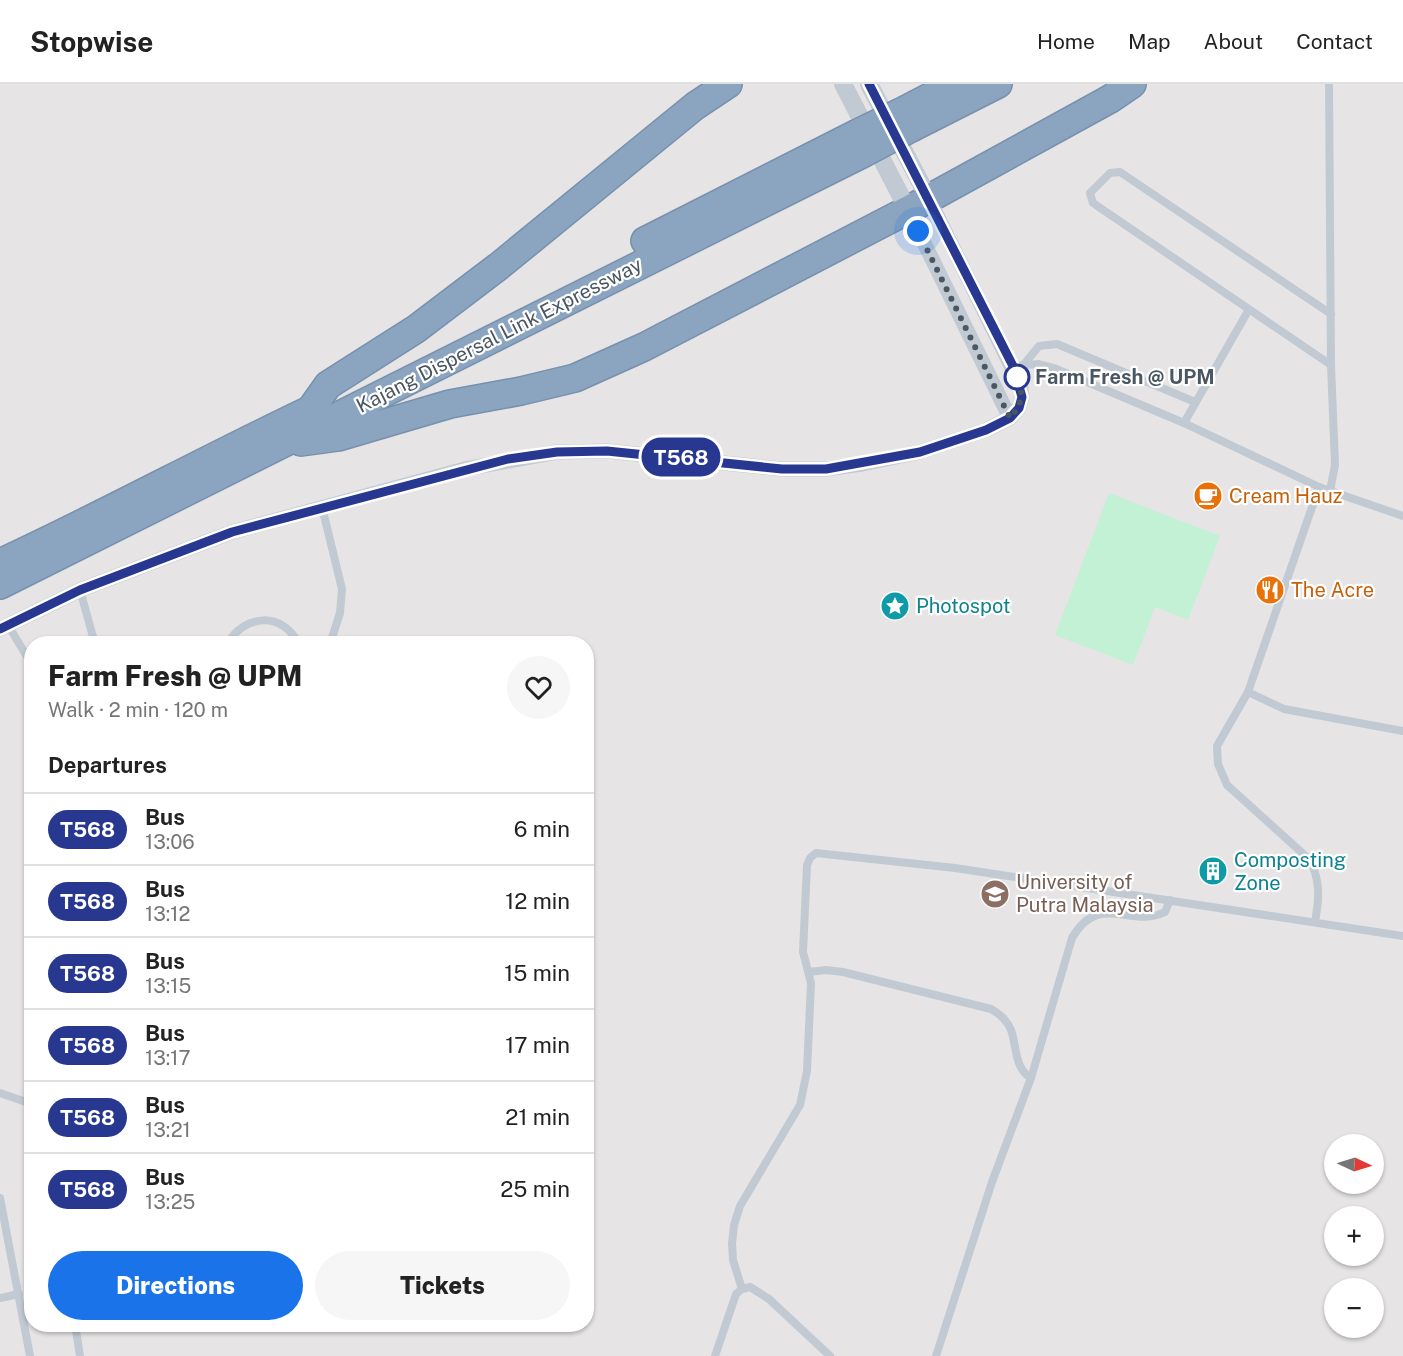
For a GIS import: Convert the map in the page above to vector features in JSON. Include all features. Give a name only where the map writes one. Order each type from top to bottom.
[{"type":"highway","points":[[311,409],[328,385],[416,329],[499,266],[695,106],[728,84]]},
{"type":"highway","name":"Kajang Dispersal Link Expressway","points":[[907,119],[956,84]]},
{"type":"highway","name":"Kajang Dispersal Link Expressway","points":[[0,585],[285,443],[907,119],[998,84]]},
{"type":"highway","points":[[285,443],[338,437],[450,405],[521,392],[575,378],[644,347],[918,204],[1110,99],[1132,84]]},
{"type":"highway","name":"Kajang Dispersal Link Expressway","points":[[0,562],[73,529],[111,507],[311,409],[859,144]]},
{"type":"highway","points":[[0,544],[65,515],[111,507]]},
{"type":"street","points":[[4,627],[80,590],[232,532],[465,469],[557,452],[607,451],[782,469],[826,469],[920,452],[986,430],[1010,418],[1019,408],[1022,397],[1019,365],[843,84]]},
{"type":"street","points":[[869,84],[1010,418]]},
{"type":"lane","points":[[1329,84],[1331,365],[1335,465],[1330,491]]},
{"type":"lane","points":[[1331,314],[1120,171],[1110,173],[1090,194],[1093,203],[1248,311],[1331,365]]},
{"type":"lane","points":[[1184,423],[1248,311]]},
{"type":"lane","points":[[1019,365],[1039,346],[1057,344],[1195,402]]},
{"type":"lane","points":[[1019,365],[1054,368],[1184,423],[1319,487],[1403,516]]},
{"type":"lane","points":[[1315,922],[1319,890],[1317,874],[1310,860],[1227,785],[1218,764],[1217,746],[1248,692],[1319,487]]},
{"type":"lane","points":[[322,507],[342,589],[340,613],[333,636]]},
{"type":"lane","points":[[80,590],[93,636]]},
{"type":"lane","points":[[231,636],[244,624],[257,620],[271,620],[284,625],[295,636]]},
{"type":"lane","points":[[4,627],[24,654]]},
{"type":"lane","points":[[1248,692],[1284,709],[1403,731]]},
{"type":"lane","points":[[742,1289],[734,1260],[734,1225],[740,1206],[800,1105],[807,1071],[811,1004],[809,972],[803,952],[807,866],[810,858],[816,853],[955,868],[1403,936]]},
{"type":"lane","points":[[936,1356],[992,1182],[1031,1077],[1072,938],[1080,924],[1101,914],[1156,916],[1165,912],[1170,900]]},
{"type":"lane","points":[[809,972],[826,970],[843,972],[992,1009],[1003,1017],[1011,1029],[1021,1070],[1031,1077]]},
{"type":"lane","points":[[0,1093],[24,1101]]},
{"type":"lane","points":[[0,1198],[24,1322]]},
{"type":"lane","points":[[715,1356],[727,1314],[736,1294],[742,1289],[758,1290],[830,1356]]},
{"type":"lane","points":[[0,1298],[19,1294]]},
{"type":"lane","points":[[26,1332],[30,1356]]},
{"type":"lane","points":[[76,1332],[80,1356]]},
{"type":"shaded area","name":"University of Putra Malaysia","points":[[0,84],[1403,84],[1403,1356],[0,1356]]},
{"type":"green space","points":[[1109,493],[1220,536],[1188,620],[1155,607],[1133,665],[1055,635]]},
{"type":"bus line","name":"T568","points":[[0,629],[80,590],[232,532],[508,459],[557,452],[607,451],[782,469],[826,469],[920,452],[986,430],[1010,418],[1019,408],[1022,397],[1013,366],[869,84]]},
{"type":"place","name":"Farm Fresh @ UPM","points":[[1017,377]]},
{"type":"place","name":"Cream Hauz","points":[[1208,496]]},
{"type":"place","name":"The Acre","points":[[1270,590]]},
{"type":"place","name":"Photospot","points":[[895,606]]},
{"type":"place","name":"Composting Zone","points":[[1213,871]]},
{"type":"place","name":"University of Putra Malaysia","points":[[995,894]]},
{"type":"route","points":[[918,231],[1010,418],[1019,408],[1022,397],[1017,377]]}]
